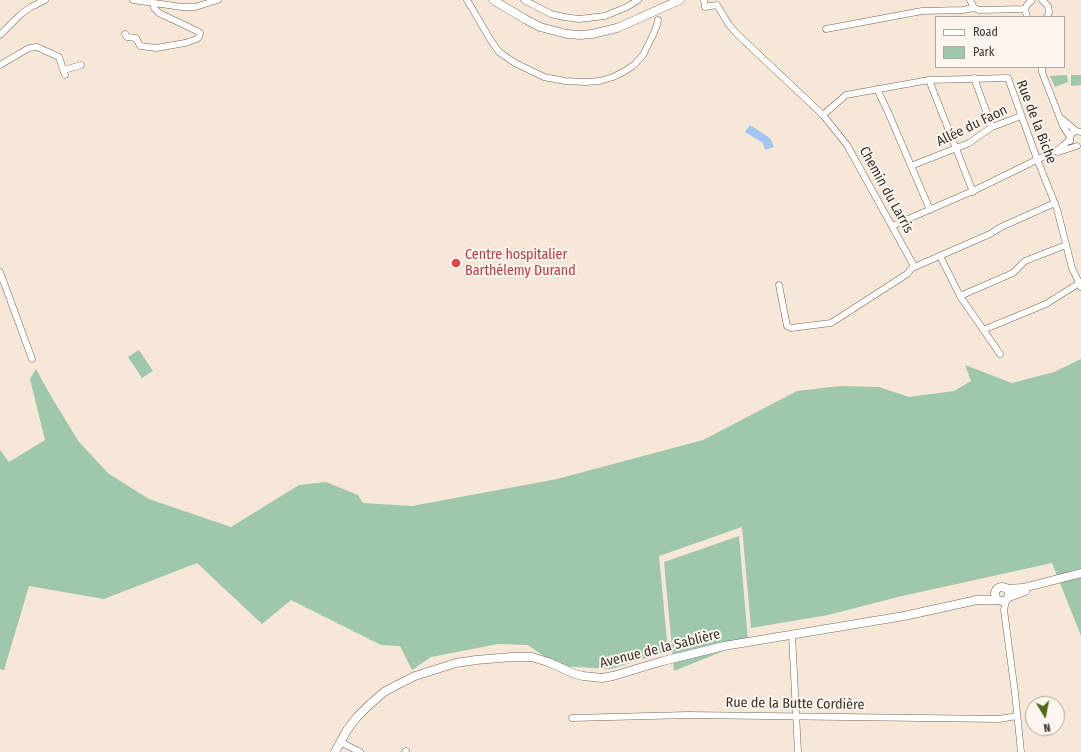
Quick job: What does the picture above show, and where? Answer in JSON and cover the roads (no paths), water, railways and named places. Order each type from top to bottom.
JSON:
[{"type":"main road","points":[[493,0],[540,26],[567,34],[580,35],[592,34],[617,28],[680,0]]},
{"type":"main road","points":[[1002,597],[1023,588],[1081,573]]},
{"type":"main road","name":"Avenue de la Sablière","points":[[336,752],[347,730],[357,717],[384,692],[415,676],[456,664],[476,660],[512,657],[532,658],[548,662],[575,674],[602,678],[724,646],[904,616],[978,600],[1002,597],[1081,577]]},
{"type":"street","points":[[0,35],[21,14],[45,0]]},
{"type":"street","points":[[133,0],[182,7],[195,7],[218,0]]},
{"type":"street","points":[[467,0],[490,40],[499,52],[515,63],[544,77],[565,81],[600,81],[625,71],[634,65],[643,55],[657,26],[658,20]]},
{"type":"street","points":[[524,0],[551,14],[579,19],[604,16],[627,7],[638,0]]},
{"type":"street","name":"Chemin du Larris","points":[[704,0],[705,6],[717,5],[738,35],[823,114],[847,145],[914,266]]},
{"type":"street","points":[[970,0],[974,8]]},
{"type":"street","points":[[1027,16],[1025,9],[1026,5],[1032,0]]},
{"type":"street","points":[[1042,0],[1046,3],[1049,9],[1047,16]]},
{"type":"street","points":[[125,34],[127,37],[136,38],[140,46],[156,48],[197,40],[200,33],[159,13],[154,8],[155,4]]},
{"type":"street","points":[[826,29],[922,11],[963,10],[974,8],[979,10],[1025,9]]},
{"type":"street","points":[[0,65],[29,48],[37,47],[59,57],[65,72],[81,64]]},
{"type":"street","points":[[1042,68],[1042,72],[1065,131],[1073,145],[1079,146]]},
{"type":"street","points":[[974,78],[992,128]]},
{"type":"street","name":"Rue de la Biche","points":[[823,114],[846,95],[929,80],[1008,78],[1037,159],[1055,203],[1072,268],[1080,284]]},
{"type":"street","points":[[929,80],[973,192]]},
{"type":"street","points":[[877,89],[930,210]]},
{"type":"street","name":"Allée du Faon","points":[[911,166],[956,149],[969,143],[992,128],[1021,116]]},
{"type":"street","points":[[1061,118],[1078,132]]},
{"type":"street","points":[[1045,156],[1063,146],[1070,138],[1072,133],[1078,132]]},
{"type":"street","points":[[892,226],[973,192],[1037,159],[1079,146]]},
{"type":"street","points":[[780,285],[787,326],[791,328],[831,323],[907,274],[914,266],[990,234],[1001,227],[1055,203]]},
{"type":"street","points":[[960,296],[1013,273],[1025,261],[1066,245]]},
{"type":"street","points":[[940,256],[960,296],[1000,354]]},
{"type":"street","points":[[0,272],[32,360]]},
{"type":"street","points":[[983,330],[1046,304],[1080,284]]},
{"type":"street","points":[[1002,597],[1021,752]]},
{"type":"street","points":[[792,635],[798,752]]},
{"type":"street","name":"Rue de la Butte Cordière","points":[[572,718],[688,715],[998,719],[1017,716]]},
{"type":"street","points":[[340,742],[360,752]]},
{"type":"water","points":[[750,125],[770,138],[774,147],[765,150],[763,143],[745,132]]},
{"type":"place","name":"Centre hospitalier Barthélemy Durand","points":[[456,263]]}]
